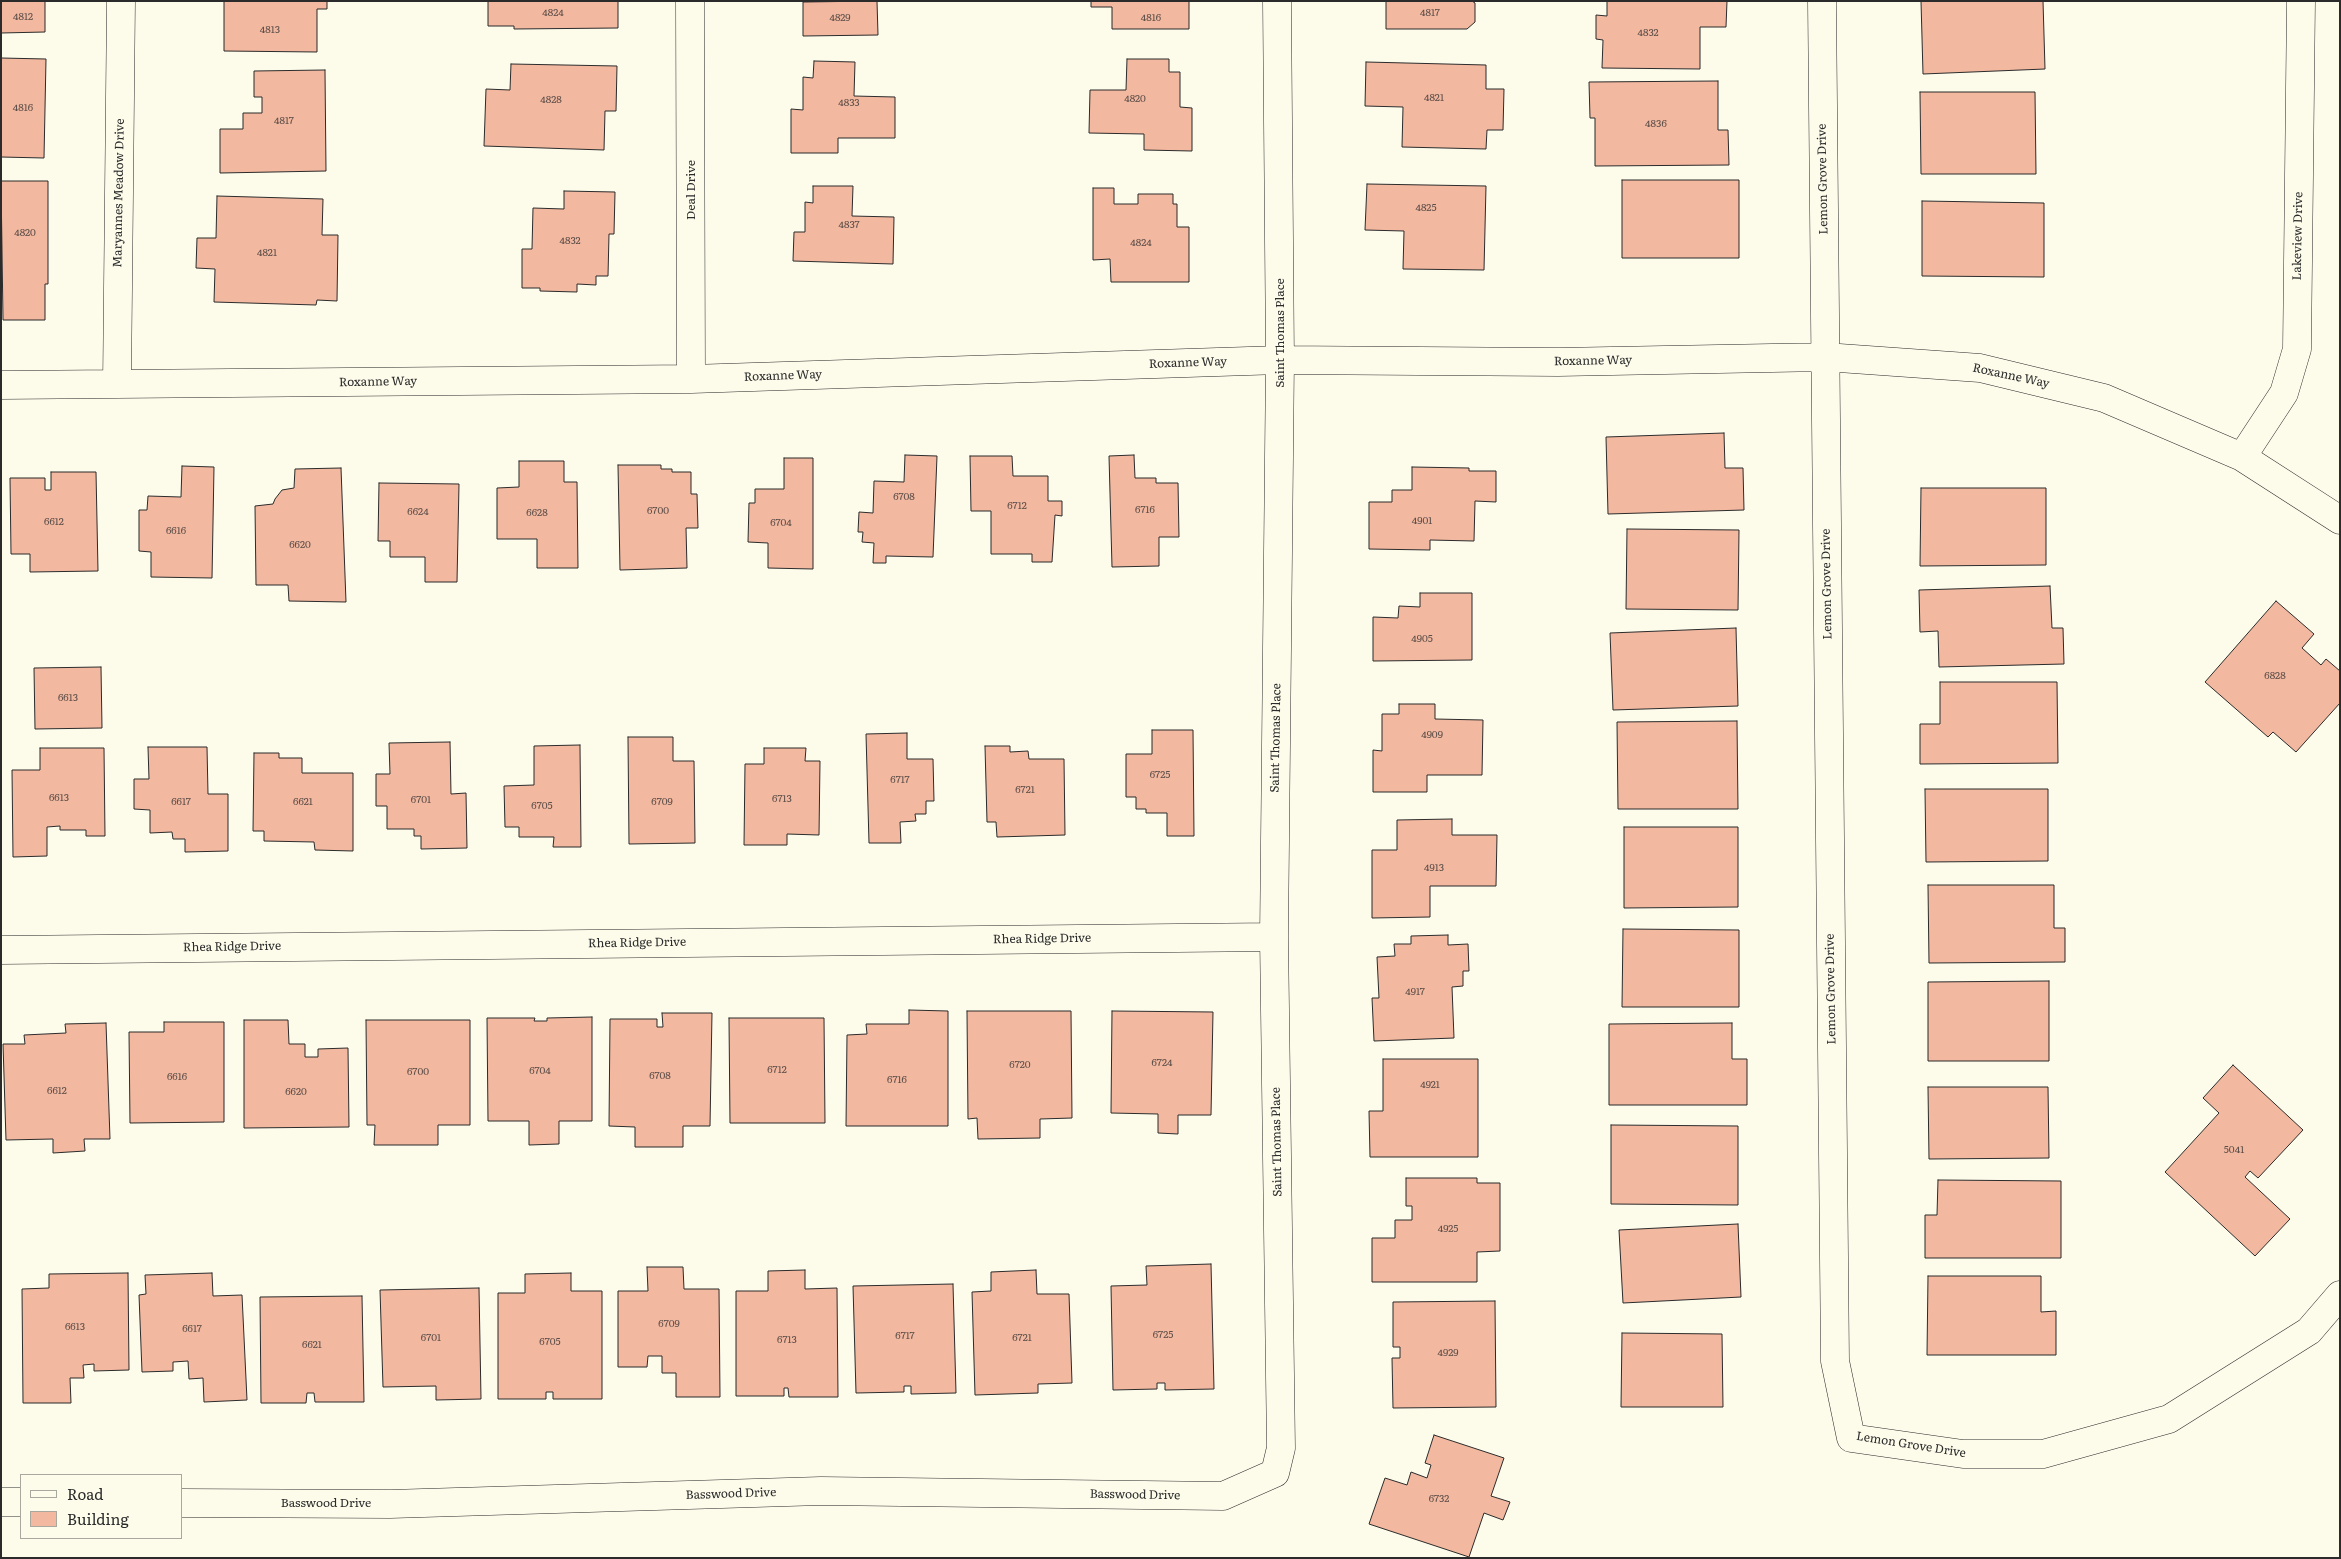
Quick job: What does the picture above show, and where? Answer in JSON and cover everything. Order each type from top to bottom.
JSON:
[{"type":"street","name":"Maryannes Meadow Drive","points":[[117,384],[121,1]]},
{"type":"street","name":"Deal Drive","points":[[690,1],[691,379]]},
{"type":"street","name":"Saint Thomas Place","points":[[1275,1473],[1281,1448],[1274,937],[1280,360],[1276,1]]},
{"type":"street","name":"Lemon Grove Drive","points":[[1822,1],[1835,1360],[1851,1438],[1963,1454],[2043,1454],[2169,1419],[2309,1332],[2340,1295]]},
{"type":"street","name":"Lakeview Drive","points":[[2242,457],[2284,393],[2297,349],[2301,1]]},
{"type":"street","name":"Roxanne Way","points":[[1,385],[691,379],[1280,360],[1558,362],[1825,358],[1990,370],[2104,398],[2242,457],[2340,520]]},
{"type":"street","name":"Rhea Ridge Drive","points":[[1,950],[1274,937]]},
{"type":"street","name":"Basswood Drive","points":[[182,1503],[390,1504],[821,1491],[1223,1496],[1275,1473]]},
{"type":"street","points":[[1,1502],[20,1502]]},
{"type":"building","points":[[1,1],[45,1],[45,32],[1,33]]},
{"type":"building","points":[[224,1],[327,1],[327,9],[317,9],[317,52],[224,51]]},
{"type":"building","points":[[488,1],[618,1],[618,28],[514,29],[514,26],[488,26]]},
{"type":"building","points":[[877,1],[878,35],[803,36],[803,2]]},
{"type":"building","points":[[1091,1],[1189,1],[1189,29],[1112,29],[1112,7],[1091,7]]},
{"type":"building","points":[[1386,1],[1472,1],[1475,3],[1475,22],[1467,29],[1386,29]]},
{"type":"building","points":[[1607,1],[1727,1],[1726,27],[1700,27],[1700,69],[1602,68],[1603,40],[1596,39],[1596,15],[1607,16]]},
{"type":"building","points":[[1921,1],[2043,1],[2045,69],[1923,74]]},
{"type":"building","points":[[1,58],[46,59],[44,158],[1,157]]},
{"type":"building","points":[[1127,59],[1169,59],[1169,72],[1180,72],[1180,107],[1192,108],[1192,151],[1144,150],[1144,134],[1089,133],[1090,90],[1126,90]]},
{"type":"building","points":[[814,61],[855,62],[854,96],[895,97],[895,138],[838,138],[838,153],[791,153],[791,109],[803,110],[803,77],[813,78]]},
{"type":"building","points":[[1366,62],[1486,65],[1486,89],[1504,89],[1503,130],[1487,130],[1486,149],[1402,147],[1403,107],[1365,106]]},
{"type":"building","points":[[511,64],[617,66],[616,111],[605,111],[604,150],[484,146],[486,89],[510,90]]},
{"type":"building","points":[[325,70],[326,171],[220,173],[220,129],[243,129],[243,113],[262,113],[262,97],[254,97],[254,71]]},
{"type":"building","points":[[1718,81],[1718,130],[1728,130],[1729,165],[1595,166],[1595,118],[1590,118],[1589,82]]},
{"type":"building","points":[[1920,92],[2035,92],[2036,174],[1921,174]]},
{"type":"building","points":[[1622,180],[1739,180],[1739,258],[1622,258]]},
{"type":"building","points":[[1,181],[48,181],[48,284],[45,284],[45,320],[3,320]]},
{"type":"building","points":[[1367,184],[1486,186],[1484,270],[1403,269],[1404,231],[1365,230]]},
{"type":"building","points":[[813,186],[853,186],[852,216],[894,217],[893,264],[793,261],[794,232],[805,232],[805,202],[813,203]]},
{"type":"building","points":[[1093,188],[1114,188],[1114,204],[1138,204],[1138,194],[1173,194],[1173,204],[1177,204],[1177,227],[1189,227],[1189,282],[1111,282],[1110,259],[1093,260]]},
{"type":"building","points":[[564,191],[615,192],[614,234],[609,234],[608,276],[596,276],[596,285],[577,284],[577,292],[540,291],[540,288],[522,288],[522,249],[532,249],[533,208],[564,209]]},
{"type":"building","points":[[217,196],[323,199],[322,235],[338,235],[337,301],[317,300],[316,305],[214,302],[215,269],[196,268],[197,238],[216,238]]},
{"type":"building","points":[[1922,201],[2044,203],[2044,277],[1922,276]]},
{"type":"building","points":[[1724,433],[1725,468],[1743,468],[1744,510],[1608,514],[1606,437]]},
{"type":"building","points":[[905,455],[937,456],[933,557],[886,556],[886,563],[873,563],[874,543],[862,542],[863,532],[858,532],[859,512],[873,513],[874,481],[904,482]]},
{"type":"building","points":[[1134,455],[1135,478],[1156,478],[1156,483],[1178,483],[1179,537],[1159,537],[1159,566],[1112,567],[1109,456]]},
{"type":"building","points":[[970,456],[1012,456],[1013,476],[1048,476],[1048,501],[1062,501],[1062,516],[1055,515],[1052,562],[1032,562],[1032,554],[991,554],[991,511],[971,511]]},
{"type":"building","points":[[784,458],[813,458],[813,569],[768,568],[768,543],[748,542],[749,503],[755,503],[755,489],[784,489]]},
{"type":"building","points":[[519,461],[564,461],[564,482],[577,482],[578,568],[537,568],[537,539],[497,539],[497,488],[519,487]]},
{"type":"building","points":[[618,465],[661,465],[661,469],[672,469],[672,472],[691,472],[691,494],[697,494],[698,528],[686,528],[687,568],[620,570]]},
{"type":"building","points":[[182,466],[214,467],[212,578],[151,577],[151,552],[139,551],[139,510],[147,510],[148,496],[181,497]]},
{"type":"building","points":[[1412,467],[1469,468],[1469,471],[1496,471],[1496,502],[1475,501],[1474,541],[1430,540],[1430,550],[1369,549],[1369,502],[1392,502],[1392,490],[1412,490]]},
{"type":"building","points":[[341,468],[346,602],[289,601],[288,585],[256,585],[255,506],[273,504],[282,490],[294,488],[295,469]]},
{"type":"building","points":[[51,472],[96,472],[98,571],[30,572],[30,554],[11,554],[10,478],[45,478],[45,490],[51,490]]},
{"type":"building","points":[[379,483],[459,484],[457,582],[425,582],[425,557],[390,557],[390,541],[378,541]]},
{"type":"building","points":[[1921,488],[2046,488],[2046,565],[1920,566]]},
{"type":"building","points":[[1627,529],[1739,530],[1738,610],[1626,609]]},
{"type":"building","points":[[2050,586],[2052,628],[2063,628],[2064,664],[1939,667],[1938,631],[1920,632],[1919,590]]},
{"type":"building","points":[[1420,593],[1472,593],[1472,660],[1373,661],[1373,617],[1398,618],[1399,606],[1420,607]]},
{"type":"building","points":[[2276,601],[2314,634],[2302,648],[2321,665],[2326,659],[2340,671],[2340,703],[2296,752],[2273,732],[2268,737],[2205,682]]},
{"type":"building","points":[[1736,628],[1738,706],[1613,710],[1610,633]]},
{"type":"building","points":[[101,667],[102,728],[35,729],[34,668]]},
{"type":"building","points":[[1940,682],[2057,682],[2058,763],[1920,764],[1920,724],[1940,724]]},
{"type":"building","points":[[1399,704],[1435,704],[1435,719],[1483,720],[1482,775],[1427,775],[1427,792],[1373,792],[1373,750],[1382,751],[1382,714],[1399,714]]},
{"type":"building","points":[[1737,721],[1738,809],[1618,809],[1617,722]]},
{"type":"building","points":[[1152,730],[1193,730],[1194,836],[1167,836],[1167,813],[1146,813],[1146,809],[1136,809],[1136,797],[1126,797],[1126,754],[1152,754]]},
{"type":"building","points":[[907,733],[907,759],[933,759],[934,801],[926,801],[926,814],[915,814],[916,821],[900,822],[901,843],[869,843],[866,734]]},
{"type":"building","points":[[628,737],[673,737],[673,761],[694,761],[695,843],[629,844]]},
{"type":"building","points":[[450,742],[451,794],[466,793],[467,848],[421,849],[421,836],[414,836],[414,829],[387,829],[387,806],[376,806],[376,774],[390,774],[389,743]]},
{"type":"building","points":[[580,745],[581,847],[553,847],[554,837],[519,837],[519,827],[505,827],[504,786],[534,785],[534,746]]},
{"type":"building","points":[[985,746],[1010,746],[1010,752],[1028,751],[1029,759],[1064,759],[1065,835],[997,837],[996,822],[987,822]]},
{"type":"building","points":[[148,747],[207,747],[208,794],[228,794],[228,851],[185,852],[185,839],[173,839],[172,832],[150,833],[150,810],[134,809],[134,779],[149,779]]},
{"type":"building","points":[[40,748],[104,748],[105,836],[86,836],[86,830],[60,830],[60,826],[47,827],[47,856],[13,857],[12,770],[40,770]]},
{"type":"building","points":[[764,748],[806,748],[805,761],[820,761],[819,835],[787,834],[787,845],[744,845],[745,764],[764,764]]},
{"type":"building","points":[[254,753],[279,753],[279,758],[302,758],[302,773],[353,773],[353,851],[315,850],[314,842],[264,841],[264,831],[253,831]]},
{"type":"building","points":[[1925,789],[2048,789],[2048,861],[1926,862]]},
{"type":"building","points":[[1452,819],[1452,835],[1497,835],[1496,886],[1430,886],[1430,917],[1372,918],[1372,850],[1397,850],[1397,820]]},
{"type":"building","points":[[1624,827],[1738,827],[1738,907],[1624,908]]},
{"type":"building","points":[[1928,885],[2054,885],[2054,928],[2065,928],[2065,962],[1929,963]]},
{"type":"building","points":[[1623,929],[1739,930],[1739,1007],[1622,1007]]},
{"type":"building","points":[[1448,935],[1448,945],[1468,944],[1469,971],[1463,971],[1463,986],[1452,987],[1454,1038],[1374,1041],[1372,998],[1379,998],[1377,957],[1395,956],[1394,944],[1411,944],[1411,936]]},
{"type":"building","points":[[2049,981],[2049,1061],[1928,1061],[1928,982]]},
{"type":"building","points":[[909,1010],[948,1011],[948,1126],[846,1126],[847,1035],[867,1034],[866,1024],[909,1024]]},
{"type":"building","points":[[967,1011],[1071,1011],[1072,1118],[1040,1119],[1040,1138],[978,1139],[977,1118],[968,1119]]},
{"type":"building","points":[[1112,1011],[1213,1012],[1211,1115],[1178,1115],[1178,1134],[1158,1133],[1158,1114],[1111,1113]]},
{"type":"building","points":[[662,1013],[712,1013],[710,1126],[683,1126],[683,1147],[635,1147],[635,1127],[609,1126],[610,1019],[657,1019],[657,1027],[663,1027]]},
{"type":"building","points":[[592,1017],[592,1121],[559,1121],[559,1144],[529,1145],[529,1121],[488,1121],[487,1018],[535,1018],[534,1021],[547,1021],[547,1018]]},
{"type":"building","points":[[729,1018],[824,1018],[825,1123],[730,1123]]},
{"type":"building","points":[[244,1020],[288,1020],[289,1044],[305,1044],[305,1057],[318,1057],[318,1049],[348,1048],[349,1127],[244,1128]]},
{"type":"building","points":[[366,1020],[470,1020],[470,1125],[438,1125],[438,1145],[374,1145],[375,1125],[367,1125]]},
{"type":"building","points":[[164,1022],[224,1022],[224,1122],[130,1123],[129,1032],[164,1032]]},
{"type":"building","points":[[106,1023],[110,1139],[84,1139],[85,1151],[53,1153],[53,1139],[6,1140],[3,1044],[25,1044],[24,1035],[66,1033],[65,1024]]},
{"type":"building","points":[[1732,1023],[1732,1059],[1747,1059],[1747,1105],[1609,1105],[1609,1024]]},
{"type":"building","points":[[1383,1059],[1478,1059],[1478,1157],[1370,1157],[1369,1111],[1383,1111]]},
{"type":"building","points":[[2233,1065],[2303,1130],[2258,1178],[2250,1171],[2245,1177],[2290,1219],[2255,1256],[2165,1172],[2219,1113],[2203,1098]]},
{"type":"building","points":[[1928,1087],[2048,1087],[2049,1158],[1929,1159]]},
{"type":"building","points":[[1611,1125],[1738,1126],[1738,1205],[1611,1204]]},
{"type":"building","points":[[1406,1178],[1477,1178],[1477,1183],[1500,1183],[1500,1251],[1477,1252],[1477,1282],[1372,1282],[1372,1238],[1395,1238],[1395,1220],[1412,1220],[1412,1206],[1406,1206]]},
{"type":"building","points":[[1938,1180],[2061,1181],[2061,1258],[1925,1258],[1925,1215],[1937,1215]]},
{"type":"building","points":[[1738,1224],[1741,1297],[1623,1303],[1619,1230]]},
{"type":"building","points":[[1211,1264],[1214,1389],[1165,1390],[1165,1383],[1157,1383],[1157,1389],[1113,1390],[1111,1286],[1147,1285],[1146,1266]]},
{"type":"building","points":[[647,1267],[683,1267],[684,1289],[719,1289],[720,1397],[676,1397],[676,1373],[662,1373],[662,1356],[648,1356],[647,1367],[618,1367],[618,1291],[648,1291]]},
{"type":"building","points":[[805,1270],[805,1289],[837,1288],[838,1397],[789,1397],[788,1388],[784,1388],[784,1396],[736,1396],[736,1291],[768,1291],[768,1271]]},
{"type":"building","points":[[1036,1270],[1037,1294],[1069,1294],[1072,1383],[1038,1384],[1038,1393],[975,1395],[972,1292],[991,1291],[991,1272]]},
{"type":"building","points":[[128,1273],[129,1370],[94,1371],[94,1364],[83,1365],[84,1378],[70,1378],[71,1403],[23,1403],[22,1289],[49,1288],[49,1274]]},
{"type":"building","points":[[212,1273],[213,1296],[242,1295],[247,1400],[204,1402],[203,1378],[189,1379],[188,1361],[173,1362],[173,1371],[142,1372],[139,1295],[146,1294],[145,1275]]},
{"type":"building","points":[[571,1273],[571,1291],[602,1291],[602,1399],[553,1399],[553,1392],[546,1392],[546,1399],[498,1399],[498,1293],[525,1293],[525,1274]]},
{"type":"building","points":[[1928,1276],[2041,1276],[2041,1312],[2056,1311],[2056,1355],[1927,1355]]},
{"type":"building","points":[[953,1284],[956,1393],[911,1394],[911,1386],[904,1386],[904,1392],[856,1393],[853,1286]]},
{"type":"building","points":[[479,1288],[481,1399],[436,1400],[436,1386],[383,1387],[380,1290]]},
{"type":"building","points":[[362,1296],[364,1402],[315,1402],[314,1393],[307,1393],[306,1403],[261,1403],[260,1297]]},
{"type":"building","points":[[1495,1301],[1496,1407],[1393,1408],[1392,1358],[1400,1358],[1400,1347],[1393,1347],[1393,1302]]},
{"type":"building","points":[[1622,1333],[1722,1334],[1723,1407],[1621,1407]]},
{"type":"building","points":[[1434,1435],[1504,1458],[1491,1496],[1510,1502],[1503,1520],[1484,1513],[1469,1557],[1369,1524],[1385,1478],[1407,1485],[1411,1472],[1427,1478],[1431,1465],[1425,1463]]}]
